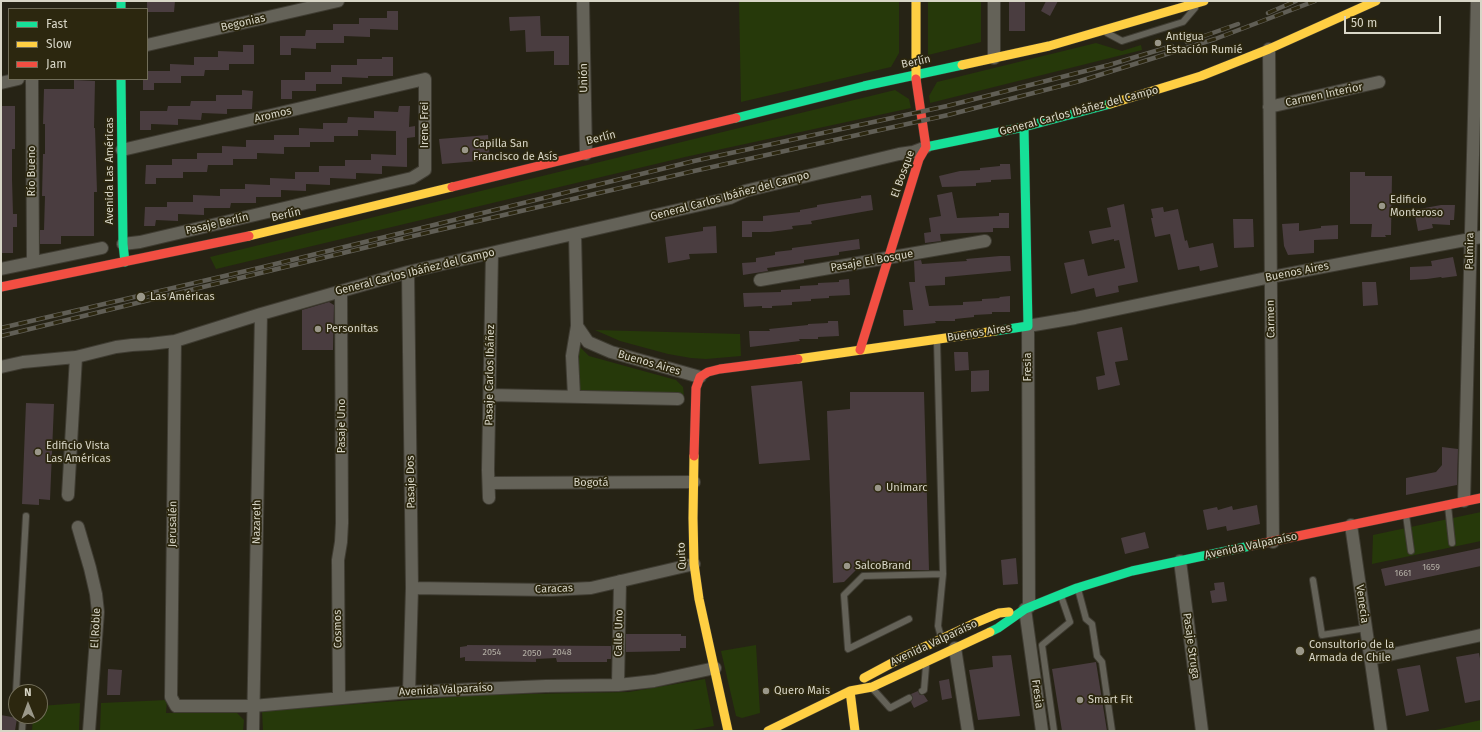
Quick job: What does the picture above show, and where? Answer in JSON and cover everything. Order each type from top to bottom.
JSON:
[{"type":"main road","name":"El Bosque","points":[[860,350],[918,159],[926,147],[915,75],[916,1]]},
{"type":"main road","name":"General Carlos Ibáñez del Campo","points":[[926,147],[1024,128],[1126,100],[1201,76],[1269,49],[1376,1]]},
{"type":"main road","name":"Berlín","points":[[1,287],[221,243],[864,86],[1049,46],[1201,2]]},
{"type":"main road","name":"Avenida Las Américas","points":[[121,80],[123,244],[125,262]]},
{"type":"main road","name":"Fresia","points":[[1024,128],[1028,326]]},
{"type":"main road","name":"Buenos Aires","points":[[700,377],[708,372],[720,369],[937,340],[1028,326]]},
{"type":"main road","name":"Quito","points":[[700,377],[696,388],[694,564],[699,599],[728,731]]},
{"type":"main road","name":"Avenida Valparaíso","points":[[768,731],[850,691],[872,687],[998,628],[1027,608],[1077,588],[1132,571],[1481,498]]},
{"type":"main road","name":"Avenida Valparaíso","points":[[850,691],[863,678],[905,656],[999,613],[1027,608]]},
{"type":"main road","points":[[850,691],[855,731]]},
{"type":"street","name":"Begonias","points":[[148,44],[338,1]]},
{"type":"street","name":"Unión","points":[[583,1],[586,154]]},
{"type":"street","points":[[994,1],[994,58]]},
{"type":"street","name":"Palmira","points":[[1464,501],[1476,238],[1477,1]]},
{"type":"street","name":"Carmen","points":[[1269,49],[1273,542]]},
{"type":"street","points":[[1,83],[14,80]]},
{"type":"street","name":"Río Bueno","points":[[32,80],[33,262]]},
{"type":"street","name":"Aromos","points":[[122,150],[425,80]]},
{"type":"street","name":"Irene Frei","points":[[425,80],[425,170]]},
{"type":"street","name":"Carmen Interior","points":[[1269,107],[1379,82]]},
{"type":"street","name":"General Carlos Ibáñez del Campo","points":[[1,367],[23,362],[76,357],[116,347],[175,341],[261,314],[408,272],[730,198],[745,191],[899,154],[913,152],[926,147]]},
{"type":"street","name":"Pasaje Berlín","points":[[123,244],[140,242],[412,178],[425,170]]},
{"type":"street","points":[[574,396],[572,356],[577,326],[576,234]]},
{"type":"street","name":"Buenos Aires","points":[[1028,326],[1075,318],[1271,277],[1476,238]]},
{"type":"street","name":"Pasaje El Bosque","points":[[760,280],[985,241]]},
{"type":"street","points":[[1,268],[102,248]]},
{"type":"street","name":"Pasaje Carlos Ibáñez","points":[[489,498],[488,470],[492,253]]},
{"type":"street","name":"Pasaje Dos","points":[[408,272],[412,588],[409,692]]},
{"type":"street","name":"Pasaje Uno","points":[[338,560],[342,523],[341,291]]},
{"type":"street","name":"Nazareth","points":[[253,731],[261,314]]},
{"type":"street","name":"Buenos Aires","points":[[577,326],[588,342],[594,345],[611,352],[700,377]]},
{"type":"street","name":"Fresia","points":[[1028,326],[1027,608],[1042,731]]},
{"type":"street","name":"Jerusalén","points":[[175,341],[171,697],[176,706]]},
{"type":"street","points":[[68,496],[76,357]]},
{"type":"street","points":[[490,395],[678,399]]},
{"type":"street","name":"Bogotá","points":[[489,483],[694,482]]},
{"type":"street","name":"Venecia","points":[[1351,525],[1381,731]]},
{"type":"street","name":"El Roble","points":[[78,527],[90,568],[96,594],[98,612],[89,731]]},
{"type":"street","name":"Cosmos","points":[[338,560],[339,698]]},
{"type":"street","name":"Pasaje Struga","points":[[1180,561],[1202,731]]},
{"type":"street","name":"Caracas","points":[[412,588],[551,590],[591,588],[694,564]]},
{"type":"street","name":"Calle Uno","points":[[618,686],[620,581]]},
{"type":"street","points":[[1370,659],[1481,636]]},
{"type":"street","points":[[955,648],[968,731]]},
{"type":"street","name":"Avenida Valparaíso","points":[[176,706],[253,706],[409,692],[546,686],[618,686],[654,681],[715,668]]},
{"type":"lane","points":[[1102,31],[1122,41],[1184,22],[1201,2]]},
{"type":"lane","points":[[937,340],[943,574],[938,626],[941,640]]},
{"type":"lane","points":[[1447,505],[1452,543]]},
{"type":"lane","points":[[1406,514],[1411,551]]},
{"type":"lane","points":[[16,684],[26,516]]},
{"type":"lane","points":[[909,619],[848,649],[844,595],[863,576],[943,574]]},
{"type":"lane","points":[[1313,580],[1322,635],[1366,628]]},
{"type":"lane","points":[[1077,588],[1086,619],[1092,624],[1097,656],[1102,662],[1112,731]]},
{"type":"lane","points":[[1054,731],[1042,645],[1070,622],[1061,594]]},
{"type":"lane","points":[[922,691],[924,690],[926,662]]},
{"type":"lane","points":[[872,687],[890,708],[909,698]]},
{"type":"green space","points":[[739,1],[899,1],[899,53],[891,67],[741,102]]},
{"type":"green space","points":[[928,1],[981,1],[981,42],[928,55]]},
{"type":"green space","points":[[1096,43],[1122,51],[1141,45],[1142,50],[930,103],[929,96],[937,82]]},
{"type":"green space","points":[[895,90],[909,99],[911,108],[685,157],[216,269],[210,257]]},
{"type":"green space","points":[[595,330],[740,334],[741,356],[706,359],[668,354],[620,341]]},
{"type":"green space","points":[[579,346],[589,356],[676,380],[683,387],[684,396],[580,394],[576,353]]},
{"type":"green space","points":[[1481,512],[1481,541],[1372,564],[1373,535]]},
{"type":"green space","points":[[756,645],[760,713],[742,718],[736,716],[721,651]]},
{"type":"green space","points":[[705,679],[714,726],[687,731],[263,731],[262,711],[481,695],[629,692]]},
{"type":"green space","points":[[167,700],[166,713],[236,712],[244,720],[243,731],[100,731],[101,703]]},
{"type":"green space","points":[[80,703],[79,731],[32,731],[32,724],[48,724],[48,705]]},
{"type":"green space","points":[[1481,720],[1481,731],[1431,731]]},
{"type":"building","points":[[147,1],[175,1],[174,12],[148,12]]},
{"type":"building","points":[[1009,1],[1025,1],[1025,31],[1009,31]]},
{"type":"building","points":[[1046,1],[1058,1],[1050,16],[1041,11]]},
{"type":"building","points":[[387,11],[398,11],[398,30],[370,29],[370,37],[344,36],[344,43],[316,43],[316,49],[291,48],[291,55],[280,55],[280,36],[305,36],[306,30],[333,30],[333,24],[359,24],[359,18],[387,18]]},
{"type":"building","points":[[540,16],[541,36],[569,36],[569,65],[554,65],[554,51],[526,52],[525,30],[510,31],[509,17]]},
{"type":"building","points":[[243,45],[254,45],[254,64],[229,64],[229,70],[205,70],[204,76],[181,76],[181,83],[154,83],[154,90],[143,90],[143,80],[148,80],[148,71],[170,71],[170,64],[194,65],[194,57],[218,57],[218,51],[243,52]]},
{"type":"building","points":[[382,57],[393,57],[393,76],[368,76],[368,78],[342,77],[342,84],[316,84],[316,91],[292,91],[292,99],[281,99],[281,80],[305,80],[305,72],[331,72],[331,65],[357,65],[357,59],[382,59]]},
{"type":"building","points":[[74,80],[95,81],[94,128],[97,192],[94,192],[94,236],[61,236],[61,244],[40,244],[40,230],[44,230],[45,196],[42,196],[43,154],[45,154],[45,124],[43,124],[44,89],[74,89]]},
{"type":"building","points":[[242,90],[253,91],[252,109],[227,109],[227,114],[202,113],[201,120],[178,119],[178,125],[151,124],[151,130],[140,130],[140,111],[167,111],[168,106],[190,106],[191,101],[216,101],[216,95],[242,95]]},
{"type":"building","points":[[1,106],[15,106],[15,149],[12,149],[12,179],[13,214],[17,214],[17,227],[13,227],[13,253],[1,253]]},
{"type":"building","points":[[399,106],[410,106],[409,127],[415,126],[415,137],[407,138],[407,167],[382,166],[382,174],[356,173],[356,179],[330,178],[330,185],[306,184],[306,191],[281,190],[281,197],[256,197],[256,203],[231,203],[230,208],[204,208],[204,215],[178,214],[178,221],[156,220],[155,226],[144,226],[145,207],[167,207],[167,202],[193,202],[193,195],[220,196],[220,189],[245,189],[245,184],[270,185],[270,178],[295,179],[295,172],[319,172],[319,166],[345,166],[345,160],[371,160],[371,154],[396,155],[396,131],[358,130],[358,136],[334,136],[334,142],[310,142],[310,147],[284,147],[284,154],[257,153],[257,159],[233,159],[233,165],[208,165],[207,172],[183,172],[183,178],[156,178],[156,184],[145,184],[146,165],[172,165],[172,159],[197,159],[197,153],[222,153],[222,146],[246,147],[246,140],[274,140],[274,135],[299,135],[299,128],[323,129],[323,123],[347,123],[348,117],[374,118],[374,111],[398,112]]},
{"type":"building","name":"Capilla San Francisco de Asís","points":[[488,135],[490,160],[442,164],[439,139]]},
{"type":"building","points":[[1000,164],[1010,164],[1011,179],[991,180],[991,182],[976,183],[976,186],[942,187],[939,176],[960,171],[980,170],[980,168],[1000,166]]},
{"type":"building","points":[[1350,172],[1365,172],[1365,176],[1392,176],[1391,235],[1385,235],[1386,237],[1371,237],[1372,224],[1350,224]]},
{"type":"building","points":[[952,192],[957,218],[999,216],[999,213],[1009,213],[1009,228],[993,228],[993,232],[940,234],[941,241],[925,243],[924,233],[931,232],[929,218],[941,216],[937,195]]},
{"type":"building","points":[[871,195],[873,210],[811,221],[812,224],[792,226],[793,229],[770,232],[752,232],[752,237],[742,237],[742,221],[763,221],[763,216],[800,212],[800,210],[817,207],[817,205]]},
{"type":"building","points":[[1124,204],[1138,282],[1118,286],[1119,292],[1096,297],[1094,288],[1071,294],[1064,263],[1084,259],[1088,276],[1125,268],[1119,240],[1114,241],[1114,239],[1092,244],[1089,231],[1111,227],[1107,208]]},
{"type":"building","points":[[1441,205],[1455,205],[1454,220],[1450,220],[1450,225],[1432,224],[1433,228],[1418,231],[1414,210]]},
{"type":"building","points":[[1163,207],[1164,212],[1178,209],[1185,241],[1187,240],[1189,248],[1213,243],[1218,267],[1200,271],[1199,266],[1178,270],[1170,234],[1155,237],[1151,218],[1153,218],[1151,209]]},
{"type":"building","points":[[1233,219],[1253,219],[1254,247],[1234,248]]},
{"type":"building","points":[[1299,223],[1299,231],[1321,228],[1321,226],[1338,225],[1338,239],[1314,240],[1314,253],[1288,255],[1284,246],[1282,224]]},
{"type":"building","points":[[716,226],[717,253],[689,254],[690,259],[668,263],[665,237],[703,231],[703,227]]},
{"type":"building","points":[[859,239],[860,249],[839,252],[839,255],[804,260],[804,263],[767,268],[768,271],[743,275],[742,263],[756,262],[756,258],[775,255],[775,252],[792,250],[792,248]]},
{"type":"building","points":[[1010,256],[1011,271],[945,277],[945,285],[925,286],[929,306],[963,305],[963,302],[982,301],[982,299],[1010,296],[1010,312],[992,312],[992,314],[974,315],[974,317],[955,319],[955,321],[935,321],[936,323],[904,326],[903,310],[913,310],[909,282],[915,282],[914,261],[921,260],[922,264],[967,261],[966,259]]},
{"type":"building","points":[[1453,257],[1457,276],[1410,280],[1410,267],[1432,266],[1431,261]]},
{"type":"building","points":[[849,279],[850,295],[829,296],[829,298],[811,299],[811,301],[792,302],[792,305],[772,306],[772,308],[762,308],[762,306],[744,307],[743,293],[781,292],[781,290],[800,289],[800,286],[839,282],[839,280]]},
{"type":"building","points":[[1362,282],[1376,282],[1378,305],[1363,306]]},
{"type":"building","name":"Personitas","points":[[329,302],[334,305],[333,350],[302,350],[302,310]]},
{"type":"building","points":[[828,321],[838,321],[839,336],[818,337],[818,339],[799,339],[800,341],[750,347],[749,331],[770,331],[769,329],[828,323]]},
{"type":"building","points":[[1122,327],[1128,360],[1115,362],[1120,385],[1098,390],[1096,377],[1105,375],[1097,332]]},
{"type":"building","points":[[954,352],[968,352],[969,370],[955,371]]},
{"type":"building","points":[[989,370],[989,391],[971,392],[971,371]]},
{"type":"building","points":[[802,381],[810,460],[759,464],[751,386]]},
{"type":"building","name":"Unimarc","points":[[850,392],[924,392],[929,570],[907,570],[908,565],[861,565],[844,582],[833,583],[827,411],[850,409]]},
{"type":"building","name":"Edificio Vista Las Américas","points":[[26,403],[54,404],[50,500],[39,499],[39,505],[22,504]]},
{"type":"building","points":[[1442,447],[1458,449],[1457,485],[1406,495],[1406,478],[1436,472],[1442,465]]},
{"type":"building","points":[[1257,505],[1260,524],[1227,531],[1226,526],[1207,530],[1203,510],[1217,507],[1218,510],[1232,506],[1233,510]]},
{"type":"building","points":[[1145,532],[1149,548],[1125,554],[1121,538]]},
{"type":"building","points":[[1481,548],[1481,566],[1385,586],[1381,569]]},
{"type":"building","points":[[1016,558],[1018,584],[1003,585],[1001,560]]},
{"type":"building","points":[[1224,582],[1227,601],[1212,603],[1210,591],[1215,590],[1214,583]]},
{"type":"building","points":[[626,634],[681,634],[681,636],[686,636],[686,648],[680,648],[680,651],[626,652]]},
{"type":"building","points":[[467,645],[611,646],[611,659],[607,659],[607,662],[557,662],[556,658],[536,659],[536,662],[465,661],[465,657],[460,658],[460,647]]},
{"type":"building","points":[[1479,653],[1481,664],[1481,700],[1465,703],[1456,657]]},
{"type":"building","points":[[1011,655],[1020,716],[978,720],[969,670],[993,667],[992,656]]},
{"type":"building","name":"Smart Fit","points":[[1096,662],[1107,731],[1062,731],[1052,669]]},
{"type":"building","points":[[1420,665],[1429,711],[1406,716],[1397,669]]},
{"type":"building","points":[[108,669],[122,670],[120,695],[107,695]]},
{"type":"building","points":[[949,679],[952,698],[942,700],[939,681]]},
{"type":"building","points":[[918,691],[920,695],[924,695],[928,701],[914,708],[911,702],[913,698],[911,694]]},
{"type":"building","points":[[1,715],[8,716],[8,724],[16,724],[15,731],[1,731]]},
{"type":"railway","points":[[1268,13],[1296,1]]},
{"type":"railway","points":[[1,336],[413,236],[694,171],[948,115],[1080,81],[1215,39],[1315,1]]},
{"type":"railway","points":[[1187,42],[1238,24]]},
{"type":"railway","points":[[1,328],[263,267],[694,161],[947,106],[1109,65],[1172,46]]},
{"type":"traffic: fast","points":[[121,1],[121,8]]},
{"type":"traffic: fast","points":[[736,118],[864,86],[962,65]]},
{"type":"traffic: fast","points":[[121,80],[123,244],[125,262]]},
{"type":"traffic: fast","points":[[926,147],[1024,127],[1110,104]]},
{"type":"traffic: fast","points":[[995,331],[1028,326],[1024,127]]},
{"type":"traffic: fast","points":[[990,632],[1025,609],[1077,588],[1132,571],[1250,546]]},
{"type":"traffic: slow","points":[[916,1],[916,79]]},
{"type":"traffic: slow","points":[[962,65],[1049,46],[1204,1]]},
{"type":"traffic: slow","points":[[1110,104],[1201,76],[1269,49],[1376,1]]},
{"type":"traffic: slow","points":[[249,236],[452,187]]},
{"type":"traffic: slow","points":[[798,359],[995,331]]},
{"type":"traffic: slow","points":[[694,456],[694,564],[699,599],[728,731]]},
{"type":"traffic: slow","points":[[864,678],[905,656],[975,623],[999,613],[1009,612]]},
{"type":"traffic: slow","points":[[768,731],[850,691],[872,687],[990,632]]},
{"type":"traffic: slow","points":[[850,691],[855,731]]},
{"type":"traffic: jam","points":[[860,350],[919,159],[926,147],[916,79]]},
{"type":"traffic: jam","points":[[452,187],[736,118]]},
{"type":"traffic: jam","points":[[1,287],[249,236]]},
{"type":"traffic: jam","points":[[694,456],[696,388],[700,377],[708,372],[720,369],[798,359]]},
{"type":"traffic: jam","points":[[1250,546],[1481,498]]},
{"type":"place","name":"Antigua Estación Rumié","points":[[1158,43]]},
{"type":"place","name":"Capilla San Francisco de Asís","points":[[465,150]]},
{"type":"place","name":"Edificio Monteroso","points":[[1382,206]]},
{"type":"place","name":"Las Américas","points":[[141,297]]},
{"type":"place","name":"Personitas","points":[[318,329]]},
{"type":"place","name":"Edificio Vista Las Américas","points":[[38,452]]},
{"type":"place","name":"Unimarc","points":[[878,488]]},
{"type":"place","name":"SalcoBrand","points":[[847,566]]},
{"type":"place","name":"Consultorio de la Armada de Chile","points":[[1300,651]]},
{"type":"place","name":"Quero Mais","points":[[766,691]]},
{"type":"place","name":"Smart Fit","points":[[1080,700]]}]
